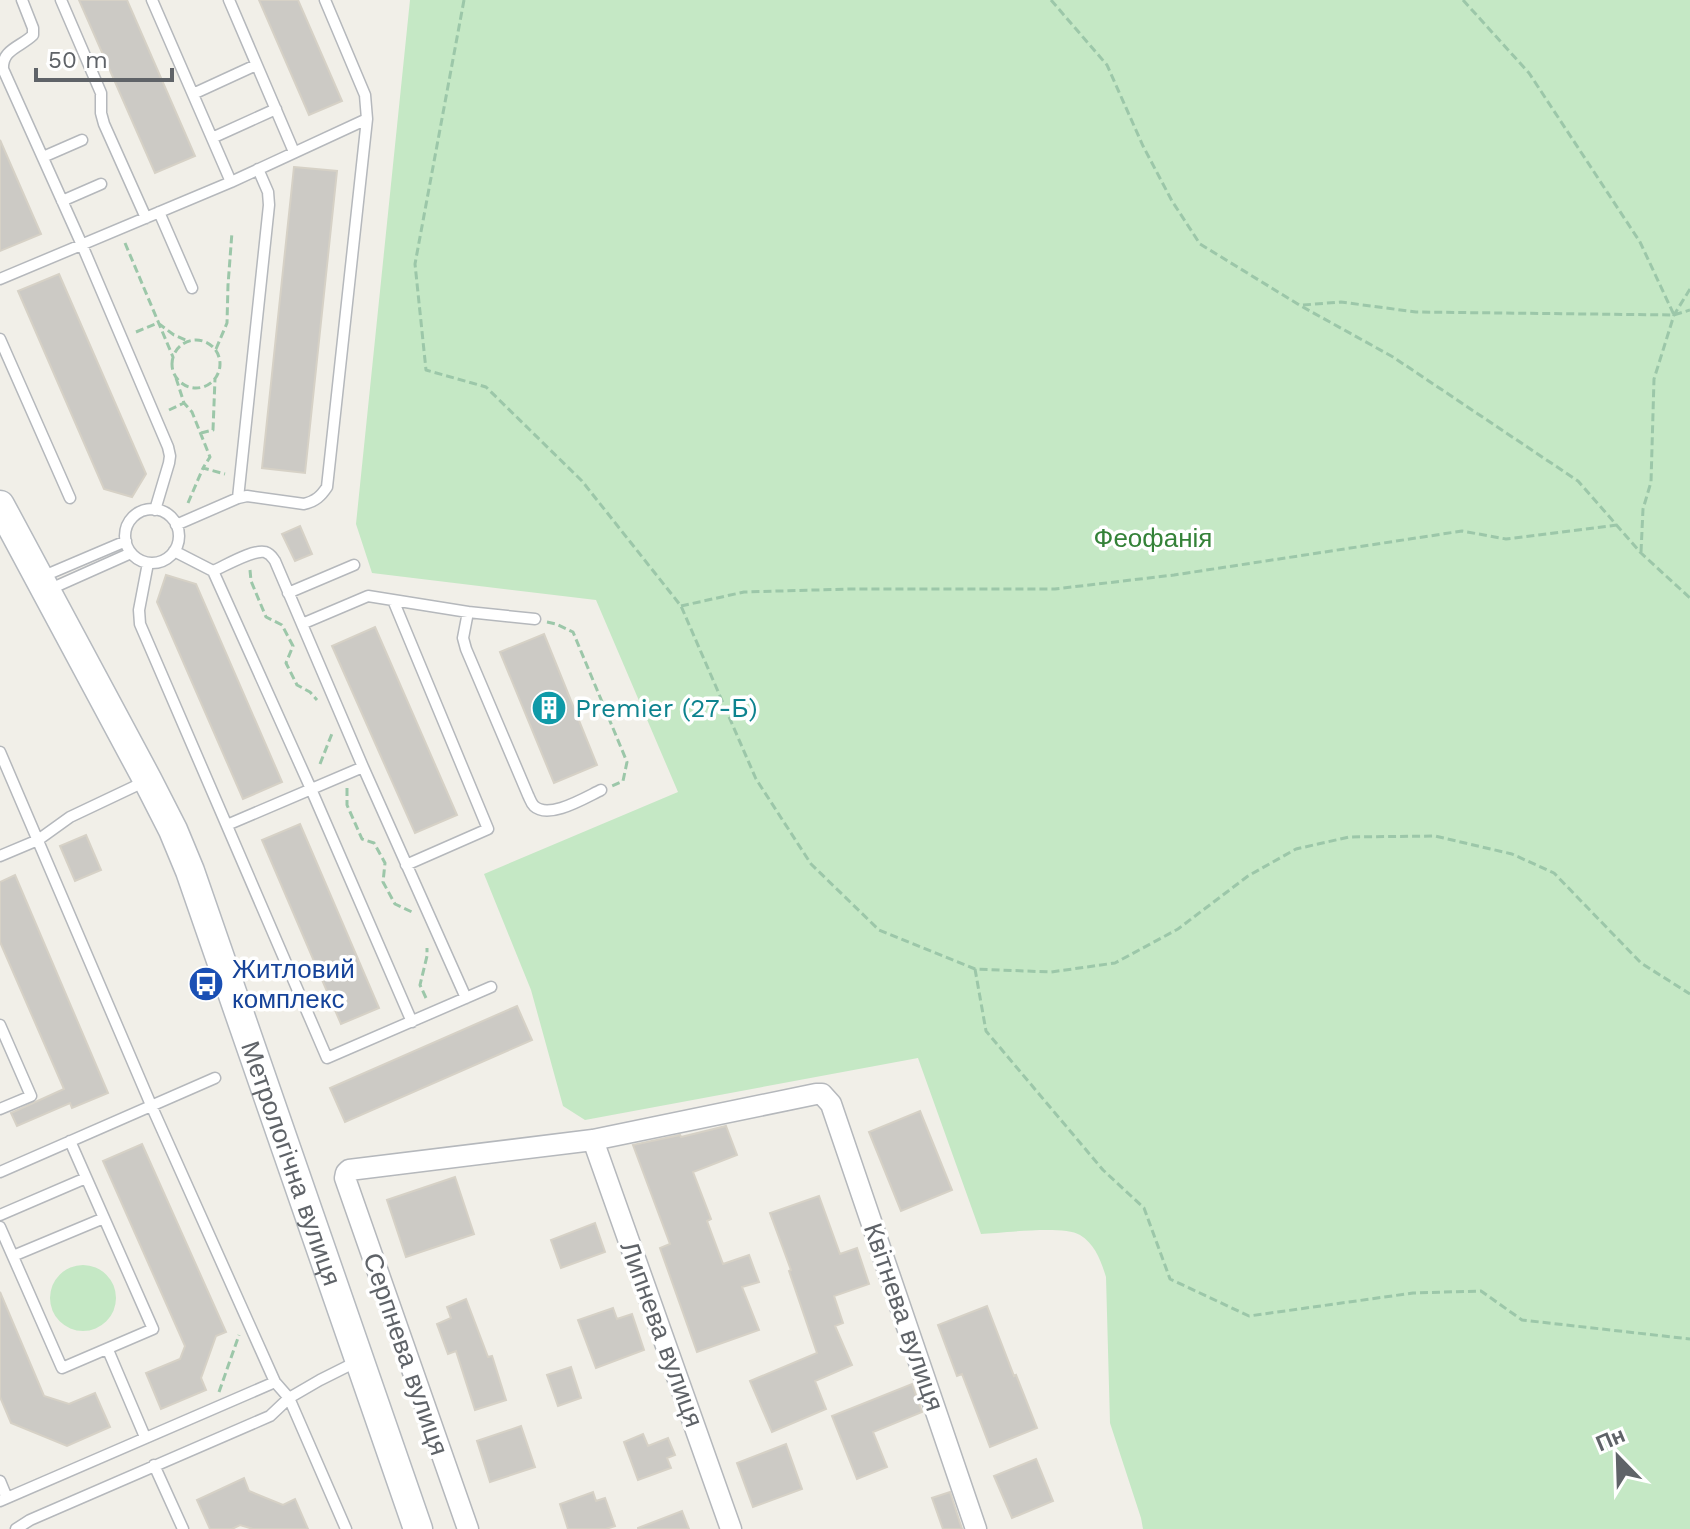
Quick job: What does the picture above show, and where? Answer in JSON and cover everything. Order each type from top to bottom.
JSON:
[{"type":"street","name":"Метрологічна вулиця","points":[[0,505],[148,781],[190,871],[418,1529]]},
{"type":"street","name":"Квітнева вулиця","points":[[593,1140],[822,1094],[831,1104],[976,1529]]},
{"type":"street","name":"Серпнева вулиця","points":[[468,1529],[345,1178],[349,1170],[593,1140]]},
{"type":"street","name":"Липнева вулиця","points":[[593,1140],[731,1529]]},
{"type":"lane","points":[[22,0],[33,35],[6,55],[3,69],[168,447],[170,456],[155,510]]},
{"type":"lane","points":[[61,0],[101,93],[104,124],[146,218]]},
{"type":"lane","points":[[152,0],[231,182]]},
{"type":"lane","points":[[229,0],[294,152]]},
{"type":"lane","points":[[176,525],[238,498],[247,496],[304,504],[321,496],[327,487],[367,119],[365,95],[325,0]]},
{"type":"lane","points":[[193,94],[256,65]]},
{"type":"lane","points":[[212,138],[276,109]]},
{"type":"lane","points":[[0,279],[231,182],[367,119]]},
{"type":"lane","points":[[43,157],[82,140]]},
{"type":"lane","points":[[238,498],[269,205],[268,192],[258,169]]},
{"type":"lane","points":[[62,201],[101,184]]},
{"type":"lane","points":[[159,212],[192,288]]},
{"type":"lane","points":[[0,339],[70,498]]},
{"type":"lane","points":[[155,510],[167,514],[176,525],[179,538],[174,551],[165,560],[148,563],[131,553],[126,541],[128,524],[140,512],[155,510]]},
{"type":"lane","points":[[43,584],[126,541]]},
{"type":"lane","points":[[174,551],[213,571],[412,1022]]},
{"type":"lane","points":[[213,571],[262,551],[275,561],[466,998]]},
{"type":"lane","points":[[43,584],[131,553]]},
{"type":"lane","points":[[148,563],[139,610],[140,624],[327,1058],[491,987]]},
{"type":"lane","points":[[288,593],[354,565]]},
{"type":"lane","points":[[302,624],[368,596],[535,619]]},
{"type":"lane","points":[[393,600],[488,829],[406,865]]},
{"type":"lane","points":[[468,612],[463,638],[466,649],[534,806],[545,812],[601,790]]},
{"type":"lane","points":[[0,752],[151,1105],[275,1382],[289,1398],[346,1529]]},
{"type":"lane","points":[[227,825],[363,767]]},
{"type":"lane","points":[[0,856],[38,840],[70,817],[148,781]]},
{"type":"lane","points":[[0,1025],[31,1096],[0,1109]]},
{"type":"lane","points":[[0,1172],[215,1078]]},
{"type":"lane","points":[[0,1227],[62,1368],[153,1329],[70,1141]]},
{"type":"lane","points":[[0,1215],[86,1178]]},
{"type":"lane","points":[[13,1256],[104,1218]]},
{"type":"lane","points":[[108,1350],[145,1437]]},
{"type":"lane","points":[[20,1528],[30,1520],[270,1416],[289,1398],[360,1360]]},
{"type":"lane","points":[[0,1481],[4,1499],[275,1382]]},
{"type":"lane","points":[[154,1465],[183,1529]]},
{"type":"path","points":[[464,0],[415,264],[426,370],[486,387],[582,481],[681,606],[756,779],[811,864],[879,930],[975,969],[1051,972],[1115,963],[1178,929],[1248,876],[1296,849],[1349,837],[1435,836],[1512,854],[1554,873],[1641,963],[1690,994]]},
{"type":"path","points":[[1051,0],[1107,65],[1143,146],[1172,201],[1200,244],[1301,306],[1393,357],[1578,481],[1641,553],[1690,598]]},
{"type":"path","points":[[1463,0],[1529,73],[1640,242],[1674,315]]},
{"type":"path","points":[[216,349],[227,323],[232,232]]},
{"type":"path","points":[[124,240],[173,357],[174,373],[184,403],[192,412],[210,457],[187,507]]},
{"type":"path","points":[[1641,553],[1643,509],[1651,482],[1654,379],[1674,315],[1690,289]]},
{"type":"path","points":[[1301,306],[1341,302],[1416,312],[1674,315],[1690,310]]},
{"type":"path","points":[[158,323],[188,341]]},
{"type":"path","points":[[121,338],[158,323]]},
{"type":"path","points":[[173,357],[181,344],[203,340],[220,356],[221,364],[215,379],[213,430],[201,433]]},
{"type":"path","points":[[174,373],[178,380],[192,388],[201,388],[215,379]]},
{"type":"path","points":[[203,468],[225,474]]},
{"type":"path","points":[[681,606],[744,592],[1055,589],[1174,575],[1462,531],[1506,539],[1617,525]]},
{"type":"path","points":[[250,569],[251,581],[266,617],[282,625],[293,646],[286,663],[297,685],[310,692],[324,708]]},
{"type":"path","points":[[535,619],[573,632],[627,762],[623,781],[601,790]]},
{"type":"path","points":[[320,764],[333,730]]},
{"type":"path","points":[[347,785],[347,805],[362,839],[374,843],[385,863],[383,882],[395,904],[411,911]]},
{"type":"path","points":[[427,946],[420,985],[432,1013]]},
{"type":"path","points":[[975,969],[986,1031],[1103,1170],[1144,1208],[1170,1279],[1249,1316],[1413,1293],[1481,1291],[1522,1320],[1690,1339]]},
{"type":"path","points":[[218,1396],[240,1333]]},
{"type":"green space","name":"Феофанія","points":[[410,0],[1690,0],[1690,1529],[1143,1529],[1110,1423],[1106,1277],[1100,1259],[1085,1239],[1072,1232],[1047,1230],[981,1234],[918,1058],[585,1120],[563,1106],[531,990],[484,874],[678,792],[596,600],[372,573],[356,524]]},
{"type":"green space","points":[[77,1265],[89,1265],[101,1270],[111,1280],[116,1298],[114,1311],[101,1326],[89,1331],[77,1331],[65,1326],[55,1316],[50,1304],[50,1292],[55,1280],[65,1270]]},
{"type":"building","points":[[79,0],[127,0],[195,156],[155,173]]},
{"type":"building","points":[[259,0],[298,0],[342,101],[309,115]]},
{"type":"building","points":[[0,140],[41,234],[0,251]]},
{"type":"building","points":[[294,167],[337,171],[305,473],[262,468]]},
{"type":"building","points":[[59,274],[146,474],[132,497],[104,489],[18,291]]},
{"type":"building","points":[[300,526],[312,554],[295,561],[282,534]]},
{"type":"building","points":[[166,575],[196,584],[282,782],[243,799],[157,602]]},
{"type":"building","points":[[375,627],[457,815],[415,833],[332,646]]},
{"type":"building","name":"Premier (27-Б)","points":[[544,634],[597,765],[554,783],[500,652]]},
{"type":"building","points":[[300,824],[379,1008],[341,1024],[262,840]]},
{"type":"building","points":[[86,835],[101,870],[75,881],[60,846]]},
{"type":"building","points":[[15,875],[108,1093],[72,1108],[70,1103],[17,1126],[11,1113],[64,1089],[0,942],[0,882]]},
{"type":"building","points":[[517,1006],[532,1040],[345,1122],[330,1088]]},
{"type":"building","points":[[920,1111],[952,1190],[901,1211],[869,1132]]},
{"type":"building","points":[[726,1126],[737,1155],[693,1172],[711,1219],[707,1221],[723,1264],[749,1255],[759,1282],[742,1287],[759,1330],[697,1352],[660,1248],[670,1244],[633,1145]]},
{"type":"building","points":[[142,1144],[226,1332],[216,1336],[201,1378],[206,1390],[161,1409],[146,1373],[180,1359],[185,1346],[103,1161]]},
{"type":"building","points":[[455,1177],[474,1234],[406,1257],[387,1200]]},
{"type":"building","points":[[819,1196],[840,1254],[857,1248],[869,1284],[834,1296],[843,1323],[835,1326],[852,1365],[815,1381],[826,1409],[772,1432],[750,1381],[817,1353],[770,1213]]},
{"type":"building","points":[[595,1223],[605,1252],[561,1268],[551,1240]]},
{"type":"building","points":[[0,1292],[44,1396],[69,1404],[95,1393],[110,1427],[67,1446],[11,1423],[0,1397]]},
{"type":"building","points":[[466,1299],[488,1357],[492,1356],[506,1400],[475,1410],[456,1351],[448,1354],[437,1324],[451,1318],[447,1307]]},
{"type":"building","points":[[987,1306],[1037,1428],[990,1447],[962,1374],[957,1376],[938,1325]]},
{"type":"building","points":[[613,1308],[617,1319],[632,1314],[644,1350],[596,1368],[578,1320]]},
{"type":"building","points":[[571,1367],[581,1398],[558,1406],[547,1375]]},
{"type":"building","points":[[912,1384],[922,1412],[873,1432],[887,1467],[857,1479],[832,1416]]},
{"type":"building","points":[[521,1426],[535,1467],[490,1482],[477,1441]]},
{"type":"building","points":[[643,1434],[648,1446],[668,1438],[675,1455],[667,1458],[671,1468],[638,1480],[624,1442]]},
{"type":"building","points":[[786,1444],[802,1489],[753,1507],[737,1463]]},
{"type":"building","points":[[1036,1459],[1053,1501],[1012,1518],[994,1476]]},
{"type":"building","points":[[244,1478],[249,1491],[283,1505],[295,1499],[308,1529],[253,1529],[240,1525],[232,1529],[210,1529],[197,1500]]},
{"type":"building","points":[[593,1492],[596,1501],[605,1498],[615,1526],[606,1529],[568,1529],[560,1504]]},
{"type":"building","points":[[950,1492],[962,1529],[943,1529],[932,1498]]},
{"type":"building","points":[[682,1511],[689,1529],[638,1529],[638,1528]]},
{"type":"place","name":"Premier (27-Б)","points":[[549,708]]},
{"type":"place","name":"Житловий комплекс","points":[[206,984]]}]
